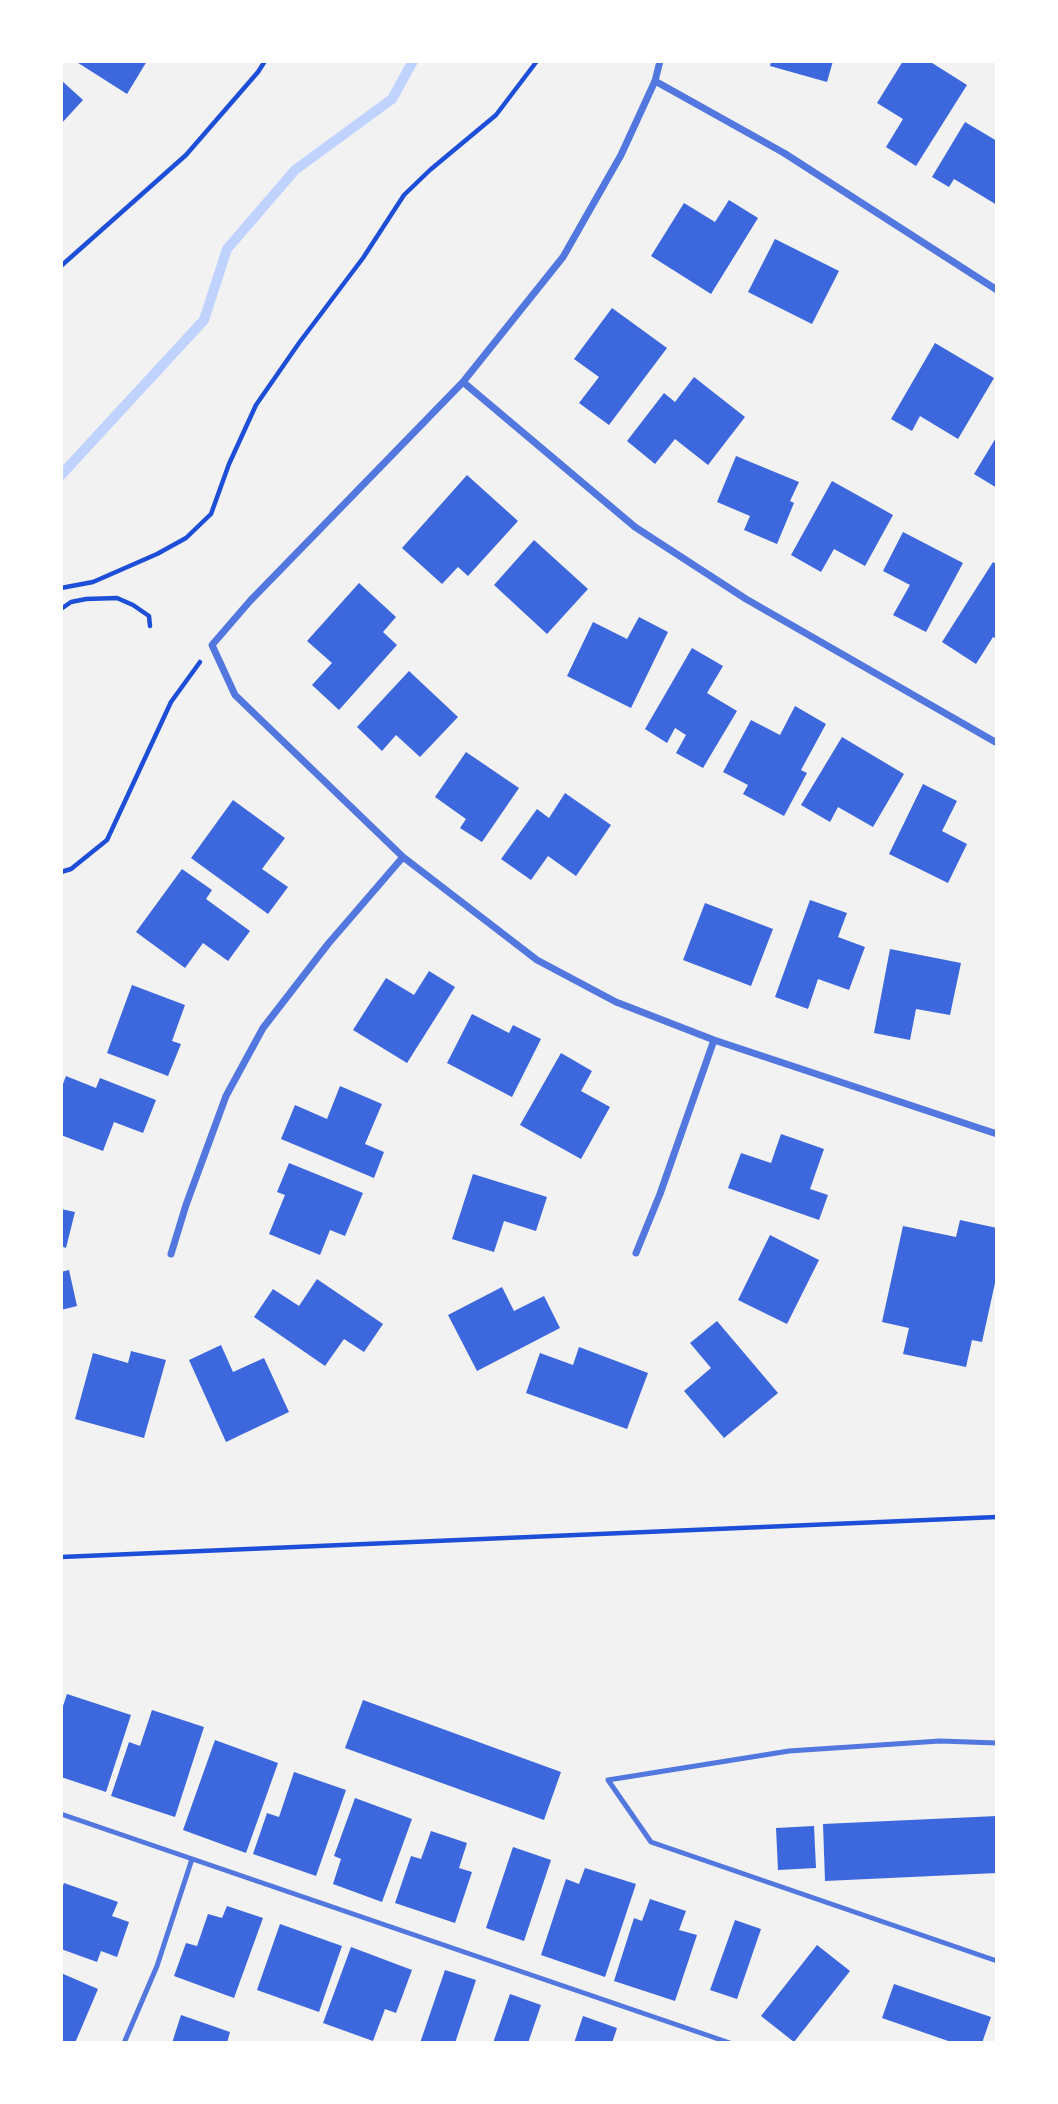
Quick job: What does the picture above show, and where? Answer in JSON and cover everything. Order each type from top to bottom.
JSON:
[{"type":"street","points":[[660,61],[656,81],[621,155],[563,257],[463,382],[250,601],[212,645],[235,695],[403,858],[537,960],[616,1002],[713,1040],[995,1133],[997,1122]]},
{"type":"street","points":[[656,81],[784,153],[997,290]]},
{"type":"street","points":[[463,382],[635,527],[746,599],[997,743]]},
{"type":"street","points":[[171,1254],[226,1096],[263,1028],[328,944],[403,858]]},
{"type":"street","points":[[636,1253],[660,1195],[713,1040]]},
{"type":"lane","points":[[997,1743],[940,1741],[789,1751],[608,1780],[652,1842],[997,1961]]},
{"type":"lane","points":[[61,1814],[730,2043]]},
{"type":"lane","points":[[124,2043],[157,1966],[192,1859]]},
{"type":"path","points":[[61,266],[186,155],[265,61]]},
{"type":"path","points":[[61,588],[93,582],[158,554],[186,538],[211,514],[229,464],[256,405],[363,258],[404,195],[496,115],[537,61]]},
{"type":"path","points":[[61,609],[71,602],[117,598],[133,604],[149,617],[150,626]]},
{"type":"path","points":[[61,872],[71,869],[107,840],[172,702],[212,645]]},
{"type":"path","points":[[61,1556],[997,1517]]},
{"type":"building","points":[[75,61],[147,61],[127,94]]},
{"type":"building","points":[[771,61],[833,61],[827,82],[770,66]]},
{"type":"building","points":[[903,61],[929,61],[967,85],[916,166],[886,147],[903,119],[877,103]]},
{"type":"building","points":[[61,80],[83,100],[61,124]]},
{"type":"building","points":[[965,122],[997,141],[997,205],[954,179],[949,187],[932,177]]},
{"type":"building","points":[[729,200],[758,218],[711,294],[651,256],[684,203],[715,222]]},
{"type":"building","points":[[775,239],[839,271],[812,324],[748,292]]},
{"type":"building","points":[[612,308],[667,348],[609,425],[579,403],[599,377],[574,359]]},
{"type":"building","points":[[935,343],[994,378],[958,439],[920,416],[912,431],[891,419]]},
{"type":"building","points":[[694,377],[745,417],[708,465],[675,439],[655,464],[627,441],[664,393],[675,402]]},
{"type":"building","points":[[997,436],[997,488],[974,474]]},
{"type":"building","points":[[736,456],[799,482],[790,501],[794,503],[777,544],[744,530],[750,516],[717,502]]},
{"type":"building","points":[[467,475],[518,521],[468,576],[458,567],[442,584],[402,548]]},
{"type":"building","points":[[832,481],[893,515],[865,566],[834,549],[821,572],[791,555]]},
{"type":"building","points":[[903,532],[963,563],[926,632],[893,615],[910,585],[883,571]]},
{"type":"building","points":[[534,540],[588,589],[547,634],[494,585]]},
{"type":"building","points":[[993,562],[997,565],[997,639],[993,637],[976,664],[942,642]]},
{"type":"building","points":[[359,583],[396,617],[383,632],[397,645],[339,710],[312,685],[332,663],[307,641]]},
{"type":"building","points":[[639,617],[668,632],[631,708],[567,676],[593,622],[627,639]]},
{"type":"building","points":[[692,648],[723,666],[707,693],[737,711],[703,768],[676,753],[686,735],[675,728],[667,743],[645,729]]},
{"type":"building","points":[[409,671],[458,717],[420,757],[396,735],[382,751],[357,727]]},
{"type":"building","points":[[795,706],[826,724],[801,770],[807,773],[784,816],[743,794],[748,785],[723,772],[751,720],[780,735]]},
{"type":"building","points":[[842,737],[904,774],[873,827],[838,807],[830,822],[801,805]]},
{"type":"building","points":[[466,752],[519,788],[482,842],[460,828],[466,819],[435,797]]},
{"type":"building","points":[[923,784],[957,801],[942,831],[967,844],[948,883],[889,854]]},
{"type":"building","points":[[565,793],[611,825],[576,876],[548,856],[531,880],[501,859],[537,809],[549,818]]},
{"type":"building","points":[[233,800],[285,838],[262,869],[288,887],[268,914],[191,858]]},
{"type":"building","points":[[182,869],[212,890],[206,899],[250,931],[228,961],[203,943],[185,968],[136,932]]},
{"type":"building","points":[[810,900],[847,913],[838,937],[865,947],[849,990],[818,979],[808,1009],[775,997]]},
{"type":"building","points":[[705,903],[773,929],[751,986],[683,960]]},
{"type":"building","points":[[890,949],[961,963],[950,1015],[916,1009],[910,1040],[874,1033]]},
{"type":"building","points":[[429,971],[455,987],[407,1063],[353,1030],[386,978],[414,995]]},
{"type":"building","points":[[132,985],[185,1005],[172,1041],[181,1044],[168,1076],[107,1053]]},
{"type":"building","points":[[472,1014],[509,1033],[513,1025],[541,1039],[512,1097],[447,1063]]},
{"type":"building","points":[[561,1053],[592,1071],[581,1091],[610,1107],[581,1159],[520,1125]]},
{"type":"building","points":[[66,1076],[96,1088],[100,1078],[156,1100],[143,1133],[114,1122],[103,1151],[61,1135],[61,1089]]},
{"type":"building","points":[[340,1086],[382,1104],[365,1144],[384,1152],[374,1178],[281,1139],[295,1105],[327,1119]]},
{"type":"building","points":[[781,1134],[824,1149],[810,1189],[828,1195],[819,1220],[728,1188],[741,1153],[771,1163]]},
{"type":"building","points":[[289,1163],[363,1193],[345,1236],[330,1230],[320,1255],[269,1234],[285,1195],[277,1192]]},
{"type":"building","points":[[473,1174],[547,1197],[536,1231],[504,1221],[494,1252],[452,1239]]},
{"type":"building","points":[[61,1209],[75,1212],[66,1248],[61,1246]]},
{"type":"building","points":[[960,1220],[997,1228],[997,1274],[982,1342],[972,1340],[966,1367],[903,1354],[909,1328],[882,1322],[903,1226],[956,1237]]},
{"type":"building","points":[[770,1235],[819,1260],[787,1324],[738,1300]]},
{"type":"building","points":[[69,1270],[77,1306],[61,1310],[61,1272]]},
{"type":"building","points":[[317,1279],[383,1324],[364,1352],[344,1339],[325,1366],[254,1317],[273,1289],[299,1306]]},
{"type":"building","points":[[502,1287],[514,1311],[544,1296],[560,1328],[477,1371],[448,1315]]},
{"type":"building","points":[[717,1321],[778,1393],[724,1438],[684,1391],[711,1368],[690,1343]]},
{"type":"building","points":[[221,1345],[233,1372],[264,1358],[289,1412],[226,1442],[189,1360]]},
{"type":"building","points":[[579,1347],[648,1373],[627,1429],[526,1393],[540,1353],[573,1365]]},
{"type":"building","points":[[131,1351],[166,1360],[144,1438],[75,1419],[93,1353],[128,1363]]},
{"type":"building","points":[[67,1694],[131,1715],[106,1792],[61,1777],[61,1712]]},
{"type":"building","points":[[363,1700],[561,1772],[544,1820],[345,1748]]},
{"type":"building","points":[[152,1710],[204,1727],[175,1817],[111,1796],[129,1742],[140,1746]]},
{"type":"building","points":[[215,1740],[278,1763],[246,1853],[183,1830]]},
{"type":"building","points":[[294,1772],[346,1790],[316,1876],[253,1854],[267,1813],[279,1817]]},
{"type":"building","points":[[355,1798],[412,1819],[382,1902],[333,1884],[341,1859],[334,1856]]},
{"type":"building","points":[[997,1816],[997,1873],[825,1881],[823,1824]]},
{"type":"building","points":[[814,1826],[816,1868],[778,1870],[776,1828]]},
{"type":"building","points":[[431,1831],[467,1843],[459,1868],[472,1872],[455,1923],[395,1903],[411,1856],[421,1859]]},
{"type":"building","points":[[513,1847],[551,1860],[524,1941],[486,1928]]},
{"type":"building","points":[[585,1868],[636,1884],[605,1977],[541,1955],[566,1879],[579,1884]]},
{"type":"building","points":[[64,1883],[118,1902],[112,1916],[129,1922],[117,1957],[101,1951],[97,1962],[61,1949],[61,1891]]},
{"type":"building","points":[[650,1899],[686,1911],[679,1930],[697,1935],[675,2001],[614,1981],[634,1918],[642,1921]]},
{"type":"building","points":[[227,1906],[263,1918],[234,1998],[174,1976],[186,1943],[197,1946],[208,1914],[222,1918]]},
{"type":"building","points":[[735,1920],[761,1929],[737,1999],[710,1990]]},
{"type":"building","points":[[280,1924],[342,1946],[319,2012],[257,1990]]},
{"type":"building","points":[[817,1945],[850,1971],[794,2042],[761,2016]]},
{"type":"building","points":[[351,1947],[412,1970],[396,2013],[385,2009],[373,2041],[323,2023]]},
{"type":"building","points":[[445,1970],[476,1980],[455,2043],[420,2043]]},
{"type":"building","points":[[61,1973],[98,1989],[75,2043],[61,2043]]},
{"type":"building","points":[[894,1984],[991,2017],[982,2043],[954,2043],[882,2018]]},
{"type":"building","points":[[510,1994],[541,2005],[528,2043],[493,2043]]},
{"type":"building","points":[[181,2015],[230,2032],[227,2043],[172,2043]]},
{"type":"building","points":[[583,2016],[617,2028],[612,2043],[574,2043]]},
{"type":"waterway","points":[[61,475],[204,320],[227,249],[295,170],[392,99],[413,61]]}]
